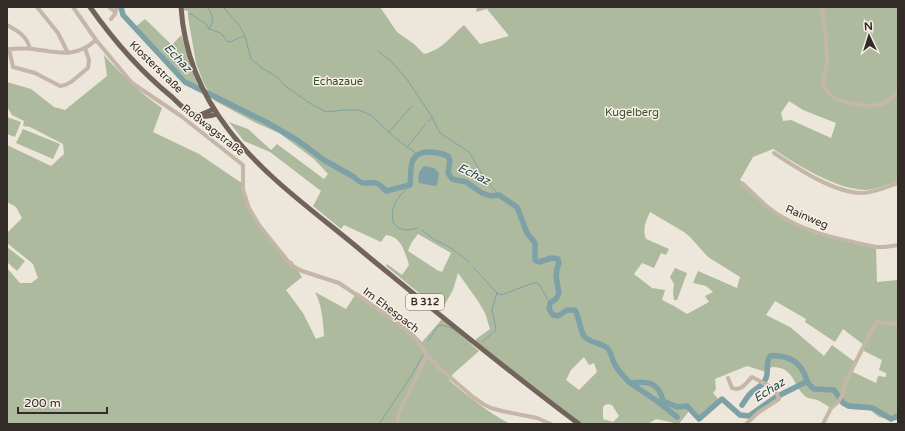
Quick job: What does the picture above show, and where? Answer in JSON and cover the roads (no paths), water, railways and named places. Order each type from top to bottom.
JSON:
[{"type":"main road","name":"Klosterstraße","points":[[90,7],[132,60],[186,110],[198,116]]},
{"type":"main road","name":"B 312","points":[[181,7],[186,41],[196,74],[206,96],[228,130],[238,142],[294,195],[494,357],[580,424]]},
{"type":"main road","points":[[206,96],[208,107],[206,113]]},
{"type":"main road","points":[[198,116],[216,112]]},
{"type":"main road","points":[[198,116],[209,117],[216,112]]},
{"type":"street","points":[[37,7],[58,33],[68,54]]},
{"type":"street","name":"Roßwagstraße","points":[[73,7],[96,40],[132,83],[181,116],[243,165]]},
{"type":"street","points":[[109,7],[115,12]]},
{"type":"street","points":[[111,19],[117,7]]},
{"type":"street","points":[[822,7],[828,61],[824,87],[847,103],[870,106],[884,103],[898,91]]},
{"type":"street","points":[[7,25],[18,30],[25,36],[29,42],[30,49]]},
{"type":"street","points":[[85,48],[89,60],[87,70],[63,86],[35,73],[15,68],[12,64],[8,49],[30,49],[68,54],[85,48],[96,40]]},
{"type":"street","points":[[181,116],[186,110]]},
{"type":"street","points":[[774,153],[801,171],[835,187],[848,191],[861,193],[872,192],[898,183]]},
{"type":"street","name":"Im Ehespach","points":[[243,165],[243,190],[249,208],[259,225],[286,260],[296,269],[339,283],[395,321],[416,339],[427,355],[474,397],[487,406],[502,412],[538,418],[551,424]]},
{"type":"street","name":"Rainweg","points":[[742,183],[766,206],[778,214],[814,232],[876,247],[898,245]]},
{"type":"street","points":[[823,424],[831,408],[842,396],[847,379],[876,322],[898,324]]},
{"type":"street","points":[[397,424],[402,407],[427,355]]},
{"type":"street","points":[[728,378],[732,388],[736,389],[742,388],[752,377],[775,389],[778,396],[779,400],[759,412],[746,424]]},
{"type":"water","points":[[424,166],[434,168],[439,173],[437,185],[434,186],[419,183],[419,174]]},
{"type":"waterway","name":"Echaz","points":[[121,7],[123,15],[185,82],[266,122],[297,140],[324,160],[361,182],[378,184],[386,191],[410,185],[411,165],[416,156],[424,152],[439,153],[448,156],[450,161],[448,173],[452,179],[466,182],[482,193],[491,196],[499,195],[517,207],[527,233],[535,243],[535,260],[539,262],[552,258],[558,259],[559,263],[556,278],[559,293],[556,299],[550,303],[549,309],[553,315],[558,316],[567,310],[575,310],[584,336],[589,340],[608,348],[617,369],[630,383],[641,382],[655,386],[661,394],[663,401],[677,407],[687,406],[699,419],[722,399],[740,415],[749,416],[776,397],[806,382]]},
{"type":"waterway","points":[[207,7],[212,18],[212,23],[209,29]]},
{"type":"waterway","points":[[223,7],[239,25],[245,36],[251,59],[277,77],[284,85],[311,104],[327,112],[358,110],[371,115],[395,138],[417,154]]},
{"type":"waterway","points":[[189,13],[206,24],[209,29],[221,33],[227,41],[230,42],[244,36]]},
{"type":"waterway","points":[[378,51],[391,61],[406,78],[432,117],[440,133],[469,152],[485,179],[499,195]]},
{"type":"waterway","points":[[389,132],[411,107]]},
{"type":"waterway","points":[[428,122],[432,117]]},
{"type":"waterway","points":[[408,146],[425,125]]},
{"type":"waterway","points":[[410,185],[400,195],[394,205],[392,215],[394,224],[397,227],[404,230],[418,228]]},
{"type":"waterway","points":[[422,230],[435,240],[451,248],[469,262]]},
{"type":"waterway","points":[[473,267],[497,293],[501,295],[533,283],[538,283],[550,303]]},
{"type":"waterway","points":[[482,342],[496,330],[492,309],[497,293]]},
{"type":"waterway","points":[[428,341],[438,326],[442,325],[456,331],[471,343]]},
{"type":"waterway","points":[[379,424],[410,378],[423,355]]},
{"type":"waterway","name":"Echaz","points":[[742,405],[748,396],[764,382],[767,375],[767,364],[770,356],[781,356],[786,357],[798,364],[808,383],[814,389],[834,390],[843,403],[849,406],[873,408],[891,419],[898,416]]},
{"type":"waterway","name":"Echaz","points":[[630,383],[657,401],[677,417]]},
{"type":"park label","name":"Echazaue","points":[[338,81]]},
{"type":"park label","name":"Kugelberg","points":[[632,112]]}]
